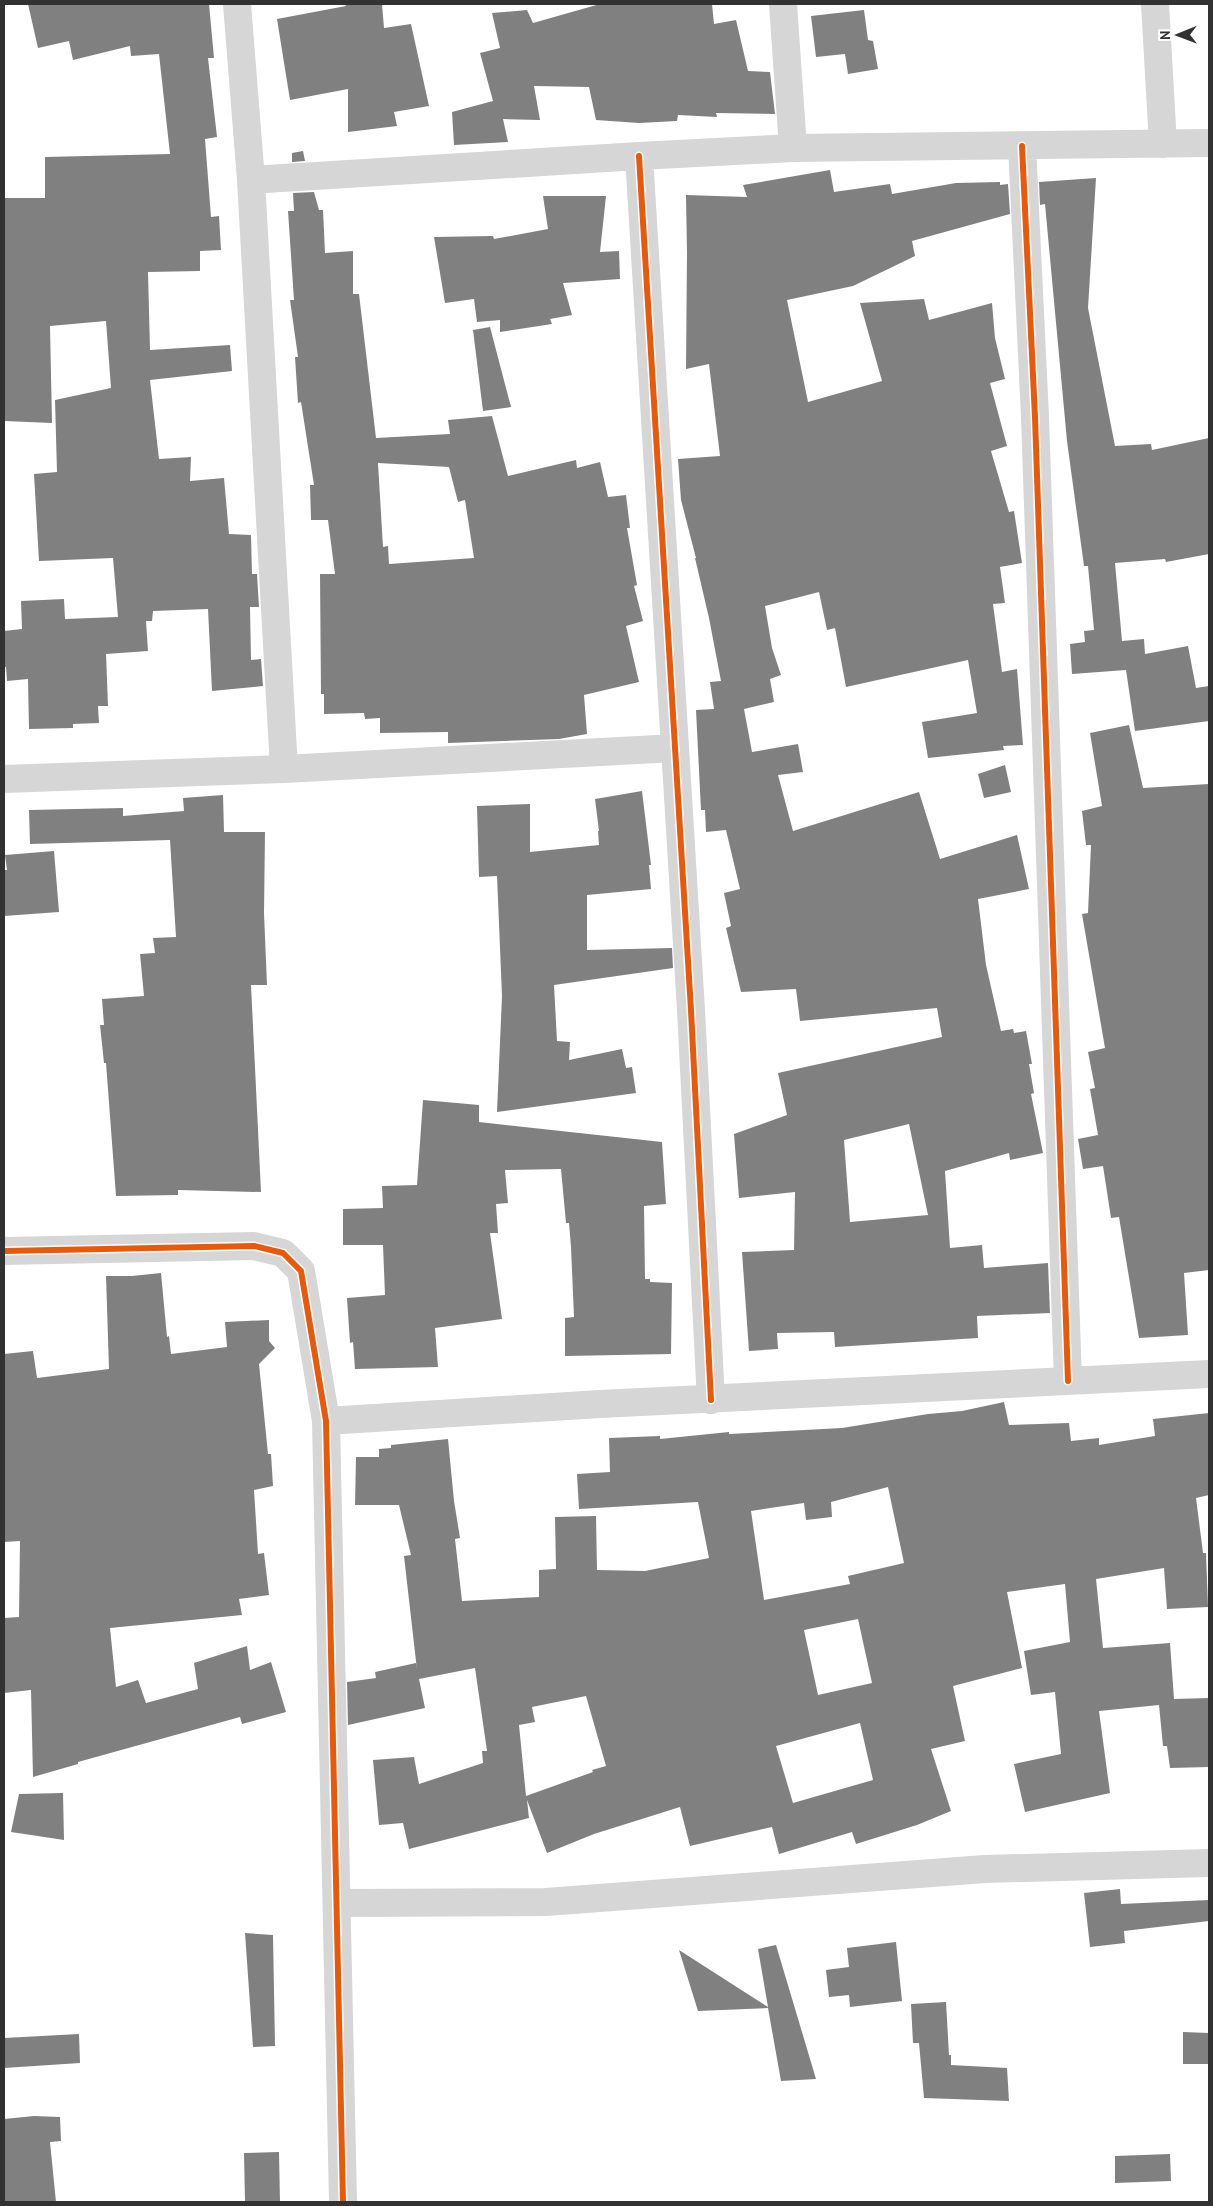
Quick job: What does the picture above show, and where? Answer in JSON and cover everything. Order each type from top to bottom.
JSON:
[{"type":"street","points":[[237,4],[251,180],[284,769]]},
{"type":"street","points":[[783,4],[793,148]]},
{"type":"street","points":[[1155,4],[1163,144]]},
{"type":"street","points":[[251,180],[793,148],[1209,143]]},
{"type":"street","points":[[1022,146],[1035,417],[1068,1381]]},
{"type":"street","points":[[639,156],[675,748],[710,1400]]},
{"type":"street","points":[[4,779],[284,769],[675,748]]},
{"type":"street","points":[[4,1251],[254,1246],[283,1253],[301,1271],[326,1421],[344,2202]]},
{"type":"street","points":[[326,1421],[1209,1374]]},
{"type":"street","points":[[337,1903],[546,1902],[985,1868],[1209,1862]]},
{"type":"building","points":[[28,4],[209,4],[214,58],[208,58],[217,137],[205,139],[211,217],[219,216],[221,250],[200,251],[200,271],[148,272],[150,350],[230,345],[232,371],[150,380],[159,459],[191,457],[190,481],[224,478],[229,534],[251,535],[252,574],[257,574],[259,607],[250,607],[251,660],[261,659],[263,686],[212,691],[208,609],[153,611],[152,621],[146,621],[148,651],[106,654],[108,706],[98,706],[99,723],[73,724],[73,728],[29,729],[28,679],[7,681],[6,667],[4,667],[4,631],[22,629],[21,601],[64,599],[65,619],[118,617],[113,558],[39,561],[34,474],[57,472],[55,400],[111,388],[106,321],[50,326],[52,423],[4,421],[4,198],[45,198],[45,157],[170,154],[159,54],[131,56],[130,46],[73,60],[69,41],[38,48]]},
{"type":"building","points":[[345,4],[382,4],[384,28],[411,24],[429,106],[394,112],[397,126],[348,132],[348,89],[290,100],[277,19],[346,6]]},
{"type":"building","points":[[600,4],[712,4],[714,24],[736,20],[748,71],[770,72],[775,114],[716,113],[717,117],[678,115],[677,121],[639,123],[596,120],[589,87],[534,86],[540,120],[503,119],[508,142],[454,145],[452,112],[493,101],[480,53],[500,48],[492,13],[527,10],[533,23]]},
{"type":"building","points":[[864,10],[868,40],[873,41],[878,69],[848,74],[845,54],[816,57],[811,16]]},
{"type":"building","points":[[303,151],[305,161],[292,162],[292,153]]},
{"type":"building","points":[[830,170],[834,192],[890,184],[892,194],[956,183],[1000,182],[1000,185],[1008,184],[1010,214],[912,241],[915,256],[853,286],[787,300],[808,402],[882,381],[860,303],[924,299],[929,320],[992,303],[995,338],[1005,379],[990,383],[1007,446],[991,451],[1009,512],[1014,511],[1022,563],[1000,567],[1005,603],[993,604],[1002,672],[1017,669],[1023,745],[1003,746],[1004,750],[928,758],[922,722],[977,713],[968,660],[846,687],[835,628],[827,630],[819,592],[765,606],[772,648],[781,675],[770,679],[774,702],[744,709],[752,752],[798,744],[803,772],[778,775],[793,831],[919,792],[940,859],[1017,835],[1029,889],[978,899],[986,965],[1001,1031],[1013,1029],[1014,1033],[1026,1031],[1032,1064],[1029,1064],[1034,1093],[1031,1094],[1043,1153],[1010,1160],[1009,1153],[945,1171],[950,1248],[982,1245],[984,1268],[1048,1263],[1050,1313],[977,1316],[978,1338],[835,1347],[834,1332],[777,1333],[778,1349],[749,1351],[742,1252],[794,1250],[795,1192],[739,1198],[734,1134],[787,1115],[778,1073],[942,1037],[937,1008],[800,1021],[796,989],[741,992],[726,928],[731,926],[724,893],[740,889],[726,830],[706,832],[705,810],[701,810],[696,710],[714,709],[710,682],[721,681],[696,558],[681,500],[678,459],[720,456],[709,364],[686,369],[686,195],[747,197],[743,185]],"holes":[[[909,1124],[928,1215],[850,1222],[844,1140]]]},
{"type":"building","points":[[1096,178],[1088,308],[1115,446],[1151,444],[1152,450],[1209,438],[1209,554],[1166,562],[1165,559],[1115,563],[1122,641],[1144,639],[1145,654],[1188,646],[1196,688],[1209,686],[1209,721],[1135,731],[1126,670],[1072,674],[1070,644],[1085,642],[1084,631],[1094,630],[1088,566],[1084,566],[1067,441],[1045,204],[1040,205],[1039,182]]},
{"type":"building","points":[[314,192],[319,210],[323,210],[325,253],[353,251],[353,294],[359,294],[376,438],[450,434],[448,420],[492,416],[508,476],[576,460],[577,468],[600,462],[608,497],[626,495],[630,528],[627,528],[637,585],[634,586],[643,621],[626,626],[639,682],[584,695],[587,734],[559,739],[448,743],[448,732],[380,733],[380,718],[365,719],[364,713],[324,714],[324,694],[321,694],[320,574],[335,574],[328,520],[311,520],[310,485],[314,485],[301,402],[298,403],[295,357],[298,357],[290,300],[294,300],[288,211],[294,211],[293,193]],"holes":[[[378,463],[449,467],[458,502],[465,500],[474,558],[389,564],[388,546],[383,547]]]},
{"type":"building","points":[[543,196],[606,196],[600,252],[619,251],[620,279],[563,283],[572,315],[550,319],[552,324],[500,332],[500,320],[477,322],[474,299],[445,303],[434,237],[493,236],[494,239],[548,229]]},
{"type":"building","points":[[490,327],[511,407],[483,411],[473,330]]},
{"type":"building","points":[[1129,725],[1143,788],[1209,784],[1209,1270],[1184,1273],[1188,1335],[1139,1338],[1119,1217],[1111,1218],[1103,1166],[1083,1169],[1078,1139],[1098,1135],[1090,1089],[1095,1088],[1088,1052],[1105,1048],[1082,914],[1088,913],[1091,845],[1086,845],[1082,811],[1102,806],[1090,733]]},
{"type":"building","points":[[1005,765],[1011,792],[984,798],[978,774]]},
{"type":"building","points":[[642,791],[651,865],[649,865],[651,889],[587,895],[587,950],[672,948],[673,968],[554,985],[557,1041],[570,1042],[569,1060],[622,1049],[626,1068],[632,1067],[636,1093],[497,1112],[502,996],[497,876],[479,877],[477,806],[530,804],[530,852],[599,845],[595,799]]},
{"type":"building","points":[[223,795],[224,832],[265,832],[264,913],[267,985],[251,985],[261,1192],[178,1190],[178,1195],[116,1196],[106,1063],[104,1063],[100,1025],[104,1025],[102,999],[144,996],[140,954],[155,953],[153,938],[176,937],[170,840],[30,844],[29,810],[123,808],[123,816],[184,811],[183,798]]},
{"type":"building","points":[[54,851],[59,912],[4,916],[4,870],[7,870],[5,855]]},
{"type":"building","points":[[423,1100],[479,1105],[479,1122],[662,1142],[666,1204],[644,1206],[645,1279],[650,1279],[650,1282],[672,1283],[671,1354],[565,1356],[565,1318],[574,1317],[569,1223],[566,1223],[561,1169],[505,1170],[508,1203],[496,1204],[498,1233],[490,1233],[502,1319],[435,1328],[438,1367],[355,1369],[353,1342],[350,1343],[347,1298],[385,1295],[383,1245],[343,1245],[343,1209],[383,1208],[382,1186],[417,1185]]},
{"type":"building","points":[[161,1273],[167,1337],[169,1336],[171,1354],[227,1347],[225,1322],[269,1320],[269,1341],[275,1348],[259,1364],[268,1454],[271,1454],[273,1486],[254,1490],[258,1554],[264,1553],[269,1595],[239,1599],[242,1615],[110,1628],[116,1687],[138,1680],[146,1703],[198,1689],[194,1663],[247,1646],[250,1670],[271,1662],[286,1712],[242,1724],[240,1717],[78,1762],[78,1764],[33,1777],[31,1690],[4,1693],[4,1618],[19,1617],[20,1541],[4,1542],[4,1354],[33,1351],[37,1378],[109,1369],[106,1276]]},
{"type":"building","points":[[1004,1402],[1009,1425],[1069,1423],[1071,1441],[1099,1438],[1099,1445],[1155,1436],[1153,1419],[1209,1413],[1209,1495],[1196,1498],[1203,1553],[1206,1553],[1208,1607],[1167,1609],[1164,1568],[1096,1579],[1103,1648],[1170,1643],[1174,1699],[1209,1698],[1209,1767],[1170,1768],[1167,1746],[1163,1746],[1159,1705],[1099,1711],[1110,1793],[1025,1812],[1014,1764],[1061,1754],[1055,1692],[1031,1695],[1024,1651],[1070,1642],[1065,1584],[1007,1592],[1022,1668],[953,1686],[965,1741],[931,1749],[951,1811],[917,1825],[856,1844],[852,1832],[779,1854],[772,1827],[690,1846],[680,1807],[594,1834],[547,1853],[527,1800],[529,1818],[409,1849],[403,1823],[379,1825],[373,1760],[414,1757],[419,1784],[483,1763],[482,1751],[487,1751],[475,1668],[419,1679],[425,1708],[348,1725],[347,1682],[376,1678],[375,1672],[416,1663],[417,1670],[404,1556],[411,1555],[399,1505],[355,1505],[356,1457],[379,1457],[379,1449],[391,1448],[391,1445],[448,1439],[454,1501],[460,1538],[455,1539],[462,1601],[539,1597],[539,1570],[556,1569],[555,1517],[596,1516],[597,1570],[645,1571],[709,1558],[698,1502],[579,1509],[577,1474],[610,1472],[609,1438],[660,1436],[660,1439],[729,1432],[729,1434],[842,1428],[928,1414],[962,1411]],"holes":[[[888,1487],[904,1563],[848,1576],[850,1584],[764,1600],[751,1511],[804,1503],[806,1520],[832,1517],[831,1502]],[[858,1619],[872,1683],[818,1695],[804,1630]],[[586,1696],[606,1766],[526,1796],[519,1725],[535,1722],[532,1707]],[[860,1723],[873,1780],[793,1803],[776,1746]]]},
{"type":"building","points":[[63,1793],[64,1840],[11,1832],[19,1794]]},
{"type":"building","points":[[1120,1889],[1121,1904],[1209,1900],[1209,1921],[1124,1931],[1125,1943],[1090,1947],[1084,1893]]},
{"type":"building","points":[[245,1933],[273,1935],[275,2046],[253,2047]]},
{"type":"building","points":[[896,1942],[902,2001],[850,2007],[849,1995],[829,1997],[826,1970],[849,1967],[847,1948]]},
{"type":"building","points":[[776,1945],[816,2079],[781,2081],[768,2008],[698,2011],[679,1950],[768,2007],[758,1949]]},
{"type":"building","points":[[946,2002],[951,2065],[1007,2068],[1009,2101],[924,2098],[919,2043],[913,2043],[911,2004]]},
{"type":"building","points":[[1183,2032],[1209,2033],[1209,2064],[1183,2064]]},
{"type":"building","points":[[79,2034],[80,2063],[4,2068],[4,2038]]},
{"type":"building","points":[[34,2116],[60,2117],[61,2141],[50,2142],[56,2202],[4,2202],[4,2119]]},
{"type":"building","points":[[279,2152],[280,2202],[245,2202],[244,2153]]},
{"type":"building","points":[[1170,2154],[1171,2181],[1115,2183],[1115,2156]]},
{"type":"cycle path","points":[[1022,146],[1035,417],[1068,1381]]},
{"type":"cycle path","points":[[639,156],[691,1010],[711,1400]]},
{"type":"cycle path","points":[[4,1251],[254,1246],[283,1253],[301,1271],[326,1421],[343,2202]]}]
